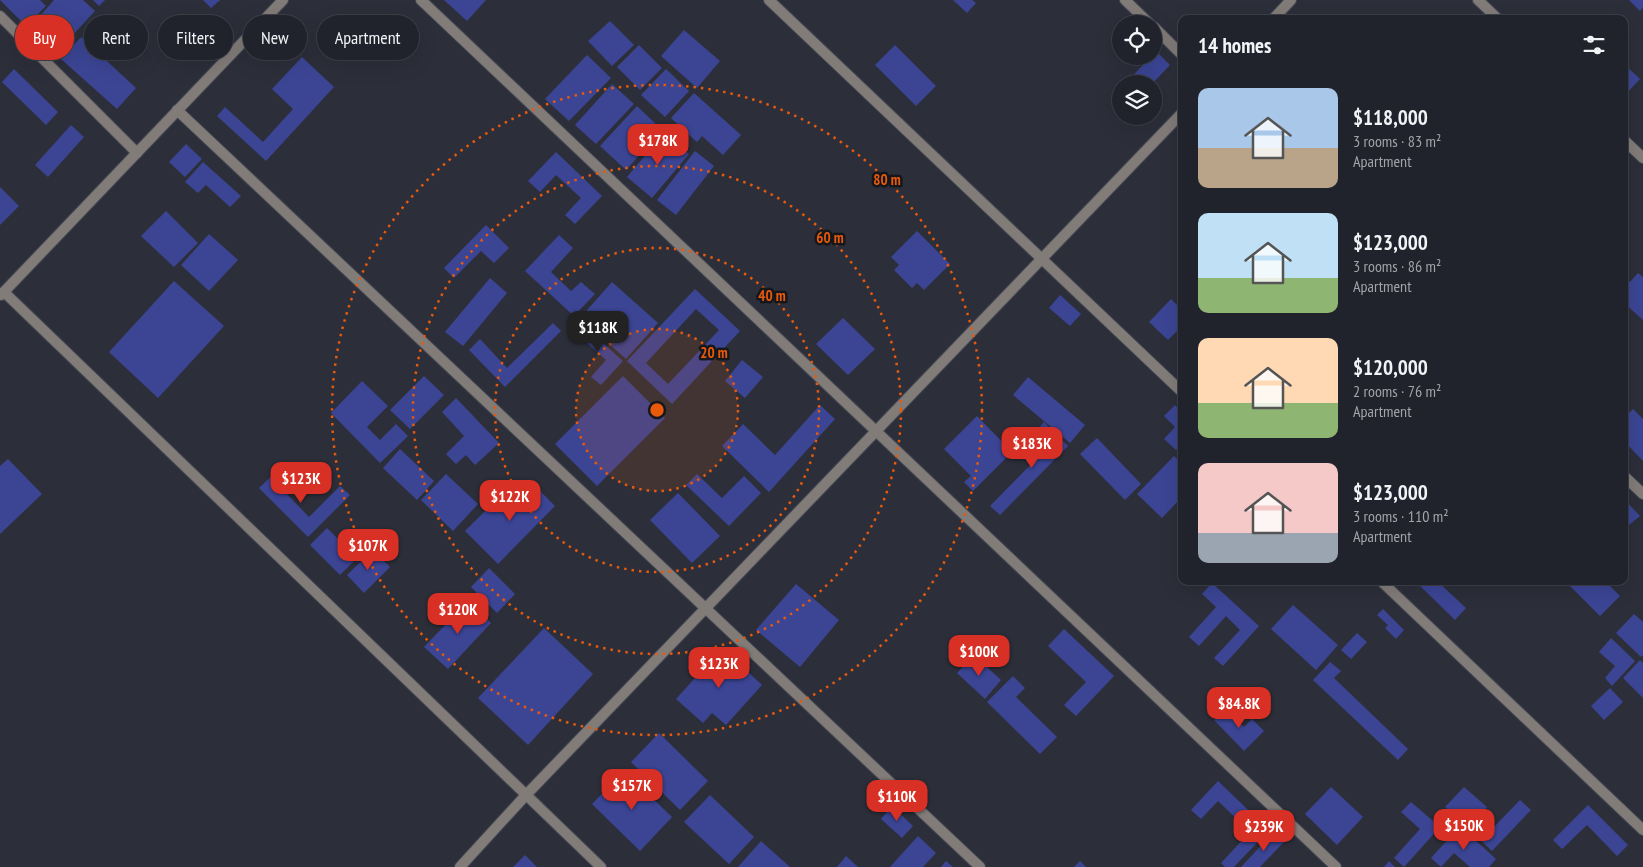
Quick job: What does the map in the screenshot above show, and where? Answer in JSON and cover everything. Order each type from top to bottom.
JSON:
[{"type":"street","points":[[282,0],[2,294],[601,867]]},
{"type":"street","points":[[421,0],[1336,867]]},
{"type":"street","points":[[769,0],[1178,388]]},
{"type":"street","points":[[1125,0],[1141,15]]},
{"type":"street","points":[[1277,15],[1291,0]]},
{"type":"street","points":[[1478,0],[1494,15]]},
{"type":"street","points":[[0,16],[136,153]]},
{"type":"street","points":[[1162,35],[1178,51]]},
{"type":"street","points":[[177,110],[980,867]]},
{"type":"street","points":[[460,867],[526,795],[705,608],[1178,117]]},
{"type":"street","points":[[1628,144],[1643,158]]},
{"type":"street","points":[[1628,480],[1643,494]]},
{"type":"street","points":[[1385,585],[1643,830]]},
{"type":"building","points":[[0,0],[40,0],[46,6],[37,15],[15,15]]},
{"type":"building","points":[[54,0],[83,0],[95,11],[91,15],[84,15],[84,23],[74,34],[74,15],[41,15]]},
{"type":"building","points":[[93,0],[105,0],[99,6]]},
{"type":"building","points":[[203,0],[220,0],[211,8]]},
{"type":"building","points":[[444,0],[486,0],[467,21]]},
{"type":"building","points":[[953,0],[972,0],[976,3],[967,13]]},
{"type":"building","points":[[1629,0],[1643,0],[1643,7],[1640,11]]},
{"type":"building","points":[[610,21],[634,45],[612,66],[588,41]]},
{"type":"building","points":[[684,30],[720,61],[697,88],[661,56]]},
{"type":"building","points":[[81,37],[84,40],[84,60],[106,60],[136,88],[117,109],[62,60],[74,60],[74,45]]},
{"type":"building","points":[[639,45],[662,68],[640,90],[617,67]]},
{"type":"building","points":[[895,45],[936,86],[916,106],[875,65]]},
{"type":"building","points":[[587,55],[611,78],[569,121],[545,99]]},
{"type":"building","points":[[1162,57],[1170,65],[1161,75],[1133,75],[1143,65],[1162,65]]},
{"type":"building","points":[[299,60],[305,60],[334,87],[266,161],[217,116],[225,107],[263,142],[293,109],[272,89]]},
{"type":"building","points":[[1628,68],[1640,79],[1628,92]]},
{"type":"building","points":[[14,69],[58,112],[46,125],[2,82]]},
{"type":"building","points":[[666,69],[689,91],[665,117],[641,95]]},
{"type":"building","points":[[612,84],[634,104],[596,144],[575,125]]},
{"type":"building","points":[[694,93],[741,135],[723,155],[702,136],[697,142],[671,118]]},
{"type":"building","points":[[637,106],[662,130],[626,170],[600,146]]},
{"type":"building","points":[[71,125],[84,137],[48,177],[35,165]]},
{"type":"building","points":[[664,133],[689,154],[652,198],[627,177]]},
{"type":"building","points":[[186,144],[202,159],[185,177],[169,162]]},
{"type":"building","points":[[695,151],[714,166],[676,215],[657,200]]},
{"type":"building","points":[[556,152],[602,196],[575,224],[565,215],[581,198],[556,175],[540,192],[528,181]]},
{"type":"building","points":[[203,162],[241,196],[230,207],[206,185],[198,193],[185,182]]},
{"type":"building","points":[[0,187],[19,206],[0,225]]},
{"type":"building","points":[[166,211],[198,243],[174,267],[141,236]]},
{"type":"building","points":[[486,225],[509,248],[494,263],[481,251],[454,278],[444,268]]},
{"type":"building","points":[[917,231],[950,264],[924,290],[917,283],[912,288],[894,270],[899,265],[891,257]]},
{"type":"building","points":[[209,234],[238,260],[209,291],[181,265]]},
{"type":"building","points":[[559,235],[573,248],[551,272],[571,291],[581,282],[595,294],[574,316],[525,271]]},
{"type":"building","points":[[1638,273],[1643,277],[1643,320],[1628,307],[1628,280],[1630,282]]},
{"type":"building","points":[[490,278],[507,293],[463,346],[445,332]]},
{"type":"building","points":[[174,281],[224,326],[158,398],[109,352]]},
{"type":"building","points":[[612,282],[658,323],[626,359],[580,318]]},
{"type":"building","points":[[695,289],[740,331],[672,404],[627,361]],"holes":[[[696,309],[719,330],[668,384],[646,363]]]},
{"type":"building","points":[[1060,295],[1081,314],[1070,326],[1049,308]]},
{"type":"building","points":[[1171,299],[1178,306],[1178,330],[1168,340],[1149,322]]},
{"type":"building","points":[[843,318],[875,349],[848,375],[816,344]]},
{"type":"building","points":[[576,319],[623,361],[601,385],[591,377],[606,360],[569,327]]},
{"type":"building","points":[[553,323],[561,331],[505,387],[469,350],[480,339],[507,368]]},
{"type":"building","points":[[742,360],[763,377],[745,398],[725,381]]},
{"type":"building","points":[[424,376],[444,395],[410,429],[390,410]]},
{"type":"building","points":[[623,376],[665,418],[597,486],[555,444]]},
{"type":"building","points":[[1028,377],[1085,425],[1070,443],[1013,395]]},
{"type":"building","points":[[362,381],[388,406],[367,427],[380,440],[396,424],[408,436],[380,463],[331,413]]},
{"type":"building","points":[[456,398],[499,443],[475,465],[466,455],[456,464],[446,454],[464,436],[442,412]]},
{"type":"building","points":[[820,405],[835,419],[769,492],[722,446],[743,424],[775,455]]},
{"type":"building","points":[[1175,405],[1178,408],[1178,448],[1176,450],[1164,439],[1175,427],[1164,416]]},
{"type":"building","points":[[1633,409],[1643,419],[1643,461],[1628,445],[1628,414]]},
{"type":"building","points":[[977,416],[1012,452],[973,491],[964,482],[971,476],[944,449]]},
{"type":"building","points":[[1044,422],[1068,446],[1000,515],[990,506],[1049,446],[1035,432]]},
{"type":"building","points":[[1097,438],[1141,484],[1125,500],[1080,454]]},
{"type":"building","points":[[400,449],[434,481],[417,500],[383,468]]},
{"type":"building","points":[[1174,456],[1178,460],[1178,501],[1162,518],[1137,494]]},
{"type":"building","points":[[8,459],[42,494],[0,534],[0,466]]},
{"type":"building","points":[[280,468],[287,476],[278,485],[309,517],[340,486],[350,495],[308,537],[259,488]]},
{"type":"building","points":[[446,474],[478,504],[453,531],[421,500]]},
{"type":"building","points":[[697,474],[722,498],[744,476],[761,493],[729,526],[686,485]]},
{"type":"building","points":[[532,483],[555,506],[498,564],[465,531],[491,505],[496,510],[518,488],[522,493]]},
{"type":"building","points":[[678,493],[720,536],[692,563],[650,520]]},
{"type":"building","points":[[1628,503],[1640,516],[1628,524]]},
{"type":"building","points":[[327,528],[357,558],[340,575],[310,545]]},
{"type":"building","points":[[373,550],[390,567],[364,593],[347,575]]},
{"type":"building","points":[[489,568],[515,594],[497,613],[471,587]]},
{"type":"building","points":[[796,584],[839,620],[800,667],[756,630]]},
{"type":"building","points":[[1210,585],[1214,585],[1259,626],[1223,666],[1214,658],[1240,630],[1226,616],[1199,646],[1189,637],[1216,607],[1202,594]]},
{"type":"building","points":[[1419,585],[1441,585],[1466,608],[1455,620]]},
{"type":"building","points":[[1569,585],[1609,585],[1620,596],[1600,616]]},
{"type":"building","points":[[468,601],[491,623],[448,669],[424,647]]},
{"type":"building","points":[[1293,605],[1338,645],[1316,670],[1271,629]]},
{"type":"building","points":[[1383,609],[1404,630],[1396,639],[1385,628],[1388,625],[1377,615]]},
{"type":"building","points":[[1634,614],[1643,622],[1643,655],[1641,657],[1616,633]]},
{"type":"building","points":[[544,628],[593,674],[528,745],[478,698]]},
{"type":"building","points":[[1064,629],[1114,676],[1076,716],[1064,705],[1086,682],[1048,646]]},
{"type":"building","points":[[1357,633],[1367,642],[1351,659],[1341,650]]},
{"type":"building","points":[[1611,638],[1635,661],[1612,686],[1605,678],[1615,666],[1599,652]]},
{"type":"building","points":[[722,648],[762,685],[726,725],[712,713],[703,723],[676,699]]},
{"type":"building","points":[[974,655],[1001,680],[985,699],[957,673]]},
{"type":"building","points":[[1640,660],[1643,663],[1643,698],[1623,678]]},
{"type":"building","points":[[1330,662],[1341,671],[1334,678],[1408,749],[1398,760],[1313,680]]},
{"type":"building","points":[[1013,676],[1025,688],[1016,697],[1057,737],[1040,754],[987,702]]},
{"type":"building","points":[[1610,688],[1623,702],[1604,720],[1591,706]]},
{"type":"building","points":[[1225,708],[1244,727],[1252,719],[1264,731],[1244,751],[1214,720]]},
{"type":"building","points":[[659,733],[708,781],[680,810],[631,762]]},
{"type":"building","points":[[624,771],[672,817],[640,851],[592,804]]},
{"type":"building","points":[[1218,781],[1269,830],[1234,867],[1225,867],[1221,863],[1250,832],[1218,801],[1201,819],[1191,810]]},
{"type":"building","points":[[1331,787],[1363,817],[1337,845],[1305,814]]},
{"type":"building","points":[[1464,787],[1487,807],[1469,828],[1445,807]]},
{"type":"building","points":[[710,795],[754,837],[729,864],[684,822]]},
{"type":"building","points":[[1520,800],[1531,810],[1492,851],[1472,832],[1484,820],[1493,828]]},
{"type":"building","points":[[1411,802],[1440,827],[1404,867],[1394,858],[1420,829],[1401,812]]},
{"type":"building","points":[[1588,805],[1628,845],[1617,856],[1587,825],[1562,849],[1553,840]]},
{"type":"building","points":[[892,806],[913,826],[902,838],[881,819]]},
{"type":"building","points":[[1460,826],[1496,859],[1489,867],[1470,867],[1454,853],[1441,867],[1431,858]]},
{"type":"building","points":[[1274,832],[1284,842],[1260,867],[1241,867]]},
{"type":"building","points":[[918,836],[936,853],[923,867],[890,867]]},
{"type":"building","points":[[761,841],[790,867],[738,867]]},
{"type":"building","points":[[525,855],[537,867],[513,867]]},
{"type":"building","points":[[846,856],[858,867],[837,867]]},
{"type":"building","points":[[946,861],[953,867],[941,867]]},
{"type":"building","points":[[1080,861],[1086,867],[1074,867]]},
{"type":"building","points":[[1389,861],[1395,867],[1384,867]]}]
